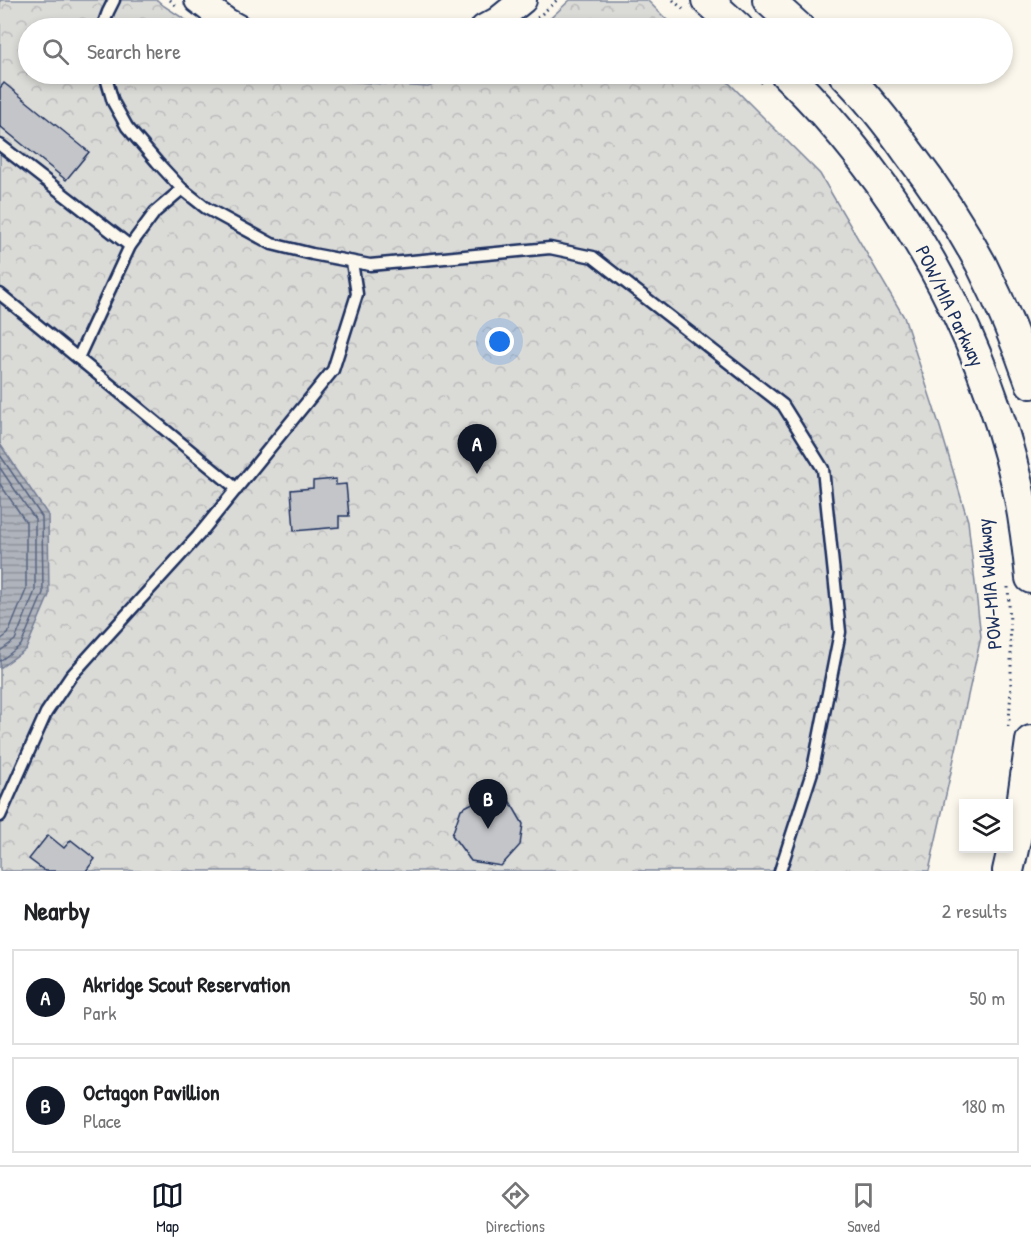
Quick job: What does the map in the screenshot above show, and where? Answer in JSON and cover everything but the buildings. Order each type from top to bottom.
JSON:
[{"type":"main road","points":[[707,0],[727,18]]},
{"type":"main road","points":[[768,0],[788,18]]},
{"type":"main road","name":"POW/MIA Parkway","points":[[781,84],[840,130],[874,174],[906,219],[959,316],[999,416],[1018,486],[1025,528],[1019,579]]},
{"type":"main road","points":[[853,84],[892,129],[952,216],[980,263],[1000,305],[1031,383]]},
{"type":"main road","points":[[1008,871],[1020,818],[1019,740]]},
{"type":"street","points":[[198,0],[222,18]]},
{"type":"street","points":[[501,18],[523,0]]},
{"type":"lane","points":[[106,18],[114,0]]},
{"type":"lane","points":[[108,84],[113,102],[127,127],[182,189],[206,208],[272,244],[370,265],[550,248],[593,257],[783,405],[823,469],[840,632],[813,769],[780,871]]},
{"type":"lane","points":[[0,145],[130,246]]},
{"type":"lane","points":[[78,358],[130,246],[155,212],[182,189]]},
{"type":"lane","points":[[0,816],[46,713],[71,676],[198,536],[333,370],[357,294],[352,262]]},
{"type":"lane","points":[[0,294],[237,489]]},
{"type":"path","name":"POW-MIA Walkway","points":[[1019,579],[1011,636],[1011,705],[1019,740]]},
{"type":"green space","points":[[0,0],[157,0],[183,18],[18,18],[18,84],[386,84],[428,87],[435,84],[730,84],[820,174],[904,317],[968,521],[981,637],[929,871],[0,871]]},
{"type":"green space","points":[[570,0],[647,0],[665,18],[551,18]]},
{"type":"water","points":[[0,444],[48,515],[49,595],[26,649],[0,668]]},
{"type":"place","name":"Akridge Scout Reservation","points":[[477,474]]},
{"type":"place","name":"Octagon Pavillion","points":[[488,829]]}]
